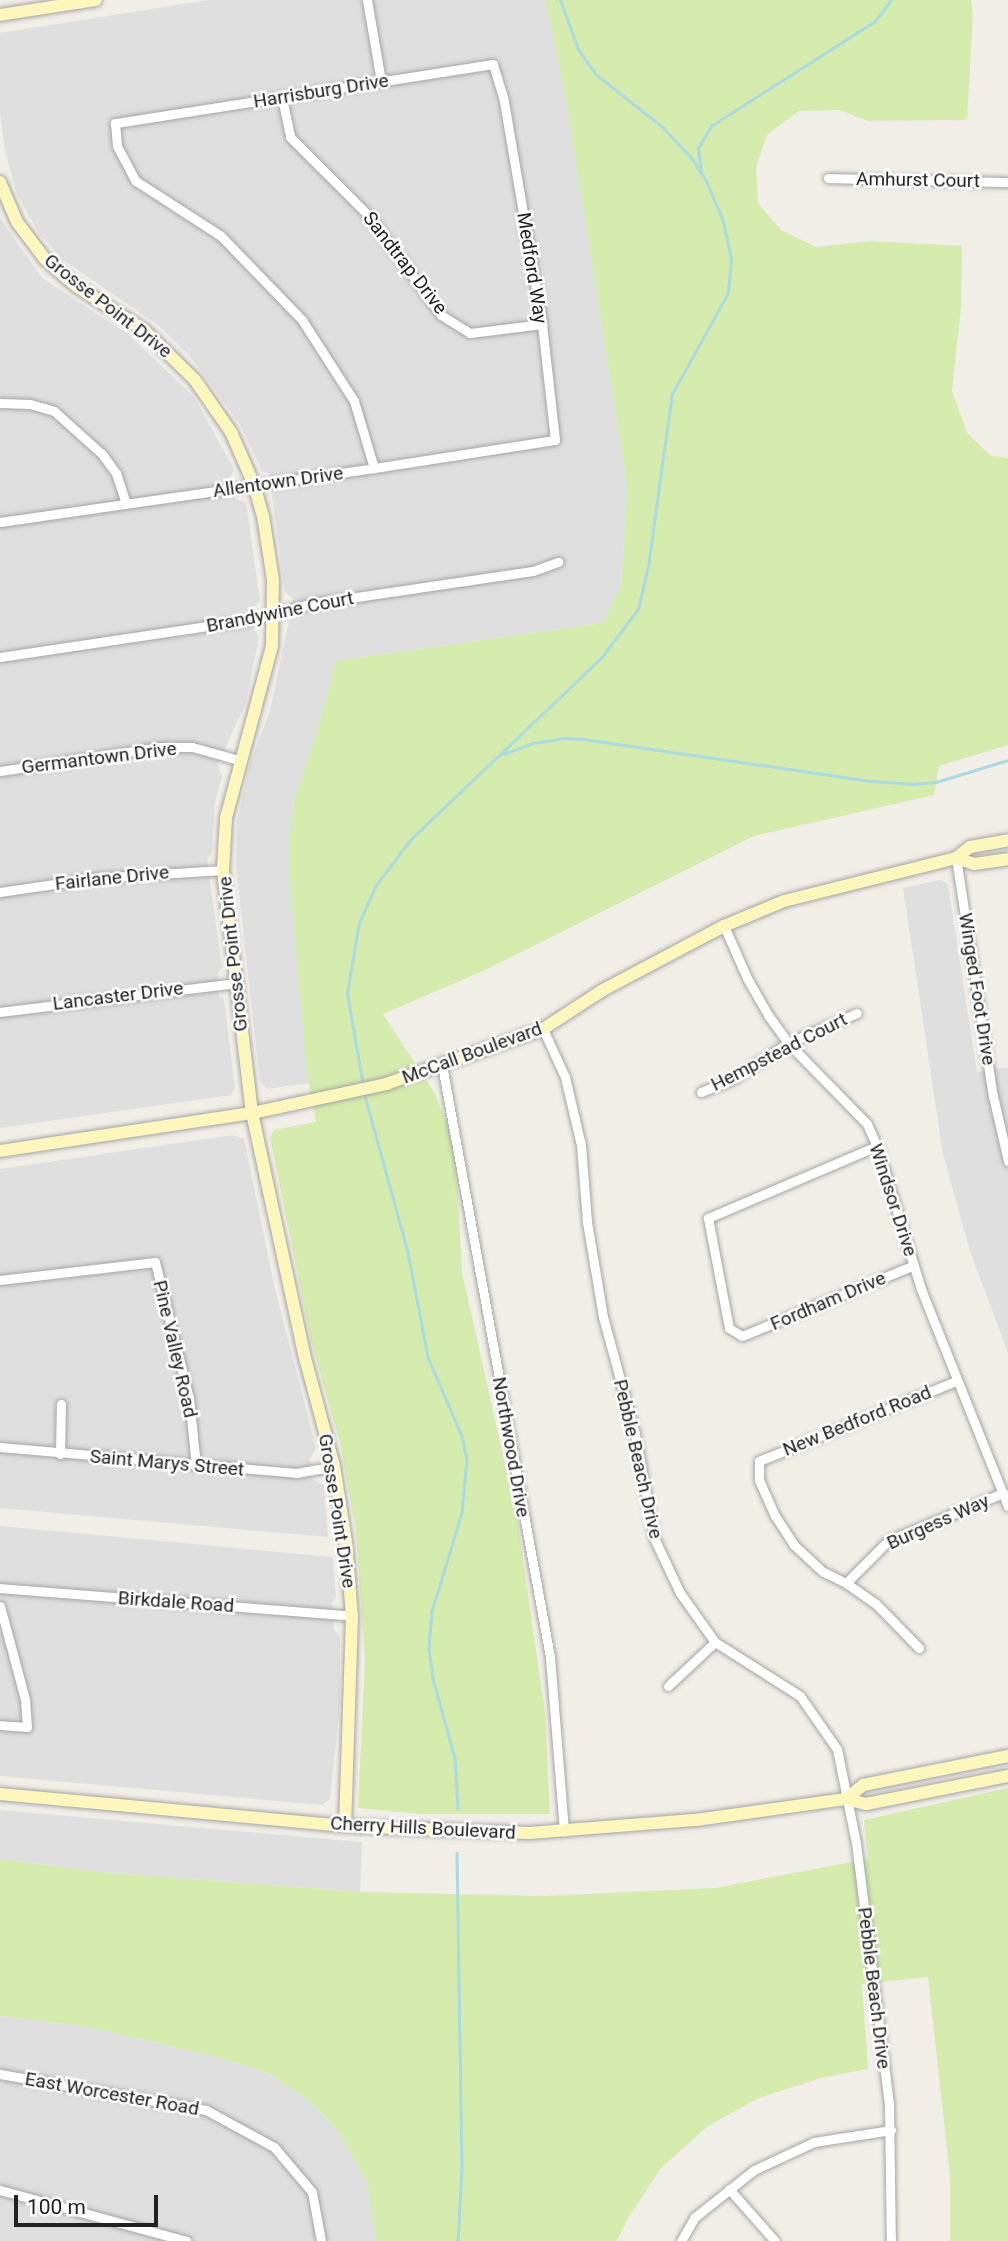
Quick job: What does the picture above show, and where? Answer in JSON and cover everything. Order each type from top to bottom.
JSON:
[{"type":"street","points":[[0,15],[96,0]]},
{"type":"street","points":[[367,0],[381,81]]},
{"type":"street","name":"Harrisburg Drive","points":[[374,468],[354,401],[302,320],[221,236],[136,181],[117,146],[115,123],[492,64],[503,97]]},
{"type":"street","name":"Medford Way","points":[[503,97],[542,324],[555,440]]},
{"type":"street","name":"Sandtrap Drive","points":[[282,98],[290,137],[370,217],[442,315],[470,333],[542,324]]},
{"type":"street","name":"Amhurst Court","points":[[828,178],[1008,182]]},
{"type":"street","name":"Grosse Point Drive","points":[[0,181],[17,222],[45,259],[76,286],[144,330],[195,380],[231,432],[254,485],[268,548],[274,612],[268,671],[239,760],[226,818],[223,870],[252,1114],[304,1354],[334,1466],[348,1554],[352,1616],[345,1826]]},
{"type":"street","points":[[0,403],[30,404],[54,411],[103,454],[116,473],[126,503]]},
{"type":"street","name":"Allentown Drive","points":[[0,522],[555,440]]},
{"type":"street","name":"Brandywine Court","points":[[0,657],[249,620],[309,604],[533,571],[558,562]]},
{"type":"street","name":"Germantown Drive","points":[[0,771],[161,747],[192,747],[239,760]]},
{"type":"street","name":"McCall Boulevard","points":[[0,1151],[252,1114],[386,1084],[543,1029],[603,990],[724,926],[784,901],[956,858],[970,847],[1008,840]]},
{"type":"street","name":"McCall Boulevard","points":[[956,858],[974,864],[1008,859]]},
{"type":"street","name":"Winged Foot Drive","points":[[956,858],[993,1096],[1008,1161]]},
{"type":"street","name":"Fairlane Drive","points":[[0,892],[107,877],[223,870]]},
{"type":"street","name":"Windsor Drive","points":[[724,926],[747,978],[788,1043],[867,1124],[877,1146],[914,1265],[956,1381],[1008,1506]]},
{"type":"street","name":"Lancaster Drive","points":[[0,1012],[236,983]]},
{"type":"street","name":"Hempstead Court","points":[[701,1092],[733,1079],[788,1043],[858,1013]]},
{"type":"street","name":"Pebble Beach Drive","points":[[543,1029],[565,1077],[581,1145],[587,1222],[603,1317],[635,1434],[654,1538],[680,1593],[715,1642],[800,1696],[837,1749],[856,1843],[891,2130],[891,2241]]},
{"type":"street","name":"Northwood Drive","points":[[442,1065],[550,1657],[564,1831]]},
{"type":"street","name":"Fordham Drive","points":[[877,1146],[708,1218],[729,1328],[742,1336],[914,1265]]},
{"type":"street","name":"Pine Valley Road","points":[[0,1280],[155,1262],[189,1398],[196,1466]]},
{"type":"street","name":"New Bedford Road","points":[[846,1583],[823,1572],[794,1545],[759,1480],[759,1461],[956,1381]]},
{"type":"street","points":[[60,1454],[61,1404]]},
{"type":"street","name":"Saint Marys Street","points":[[0,1447],[296,1473],[334,1466]]},
{"type":"street","name":"Burgess Way","points":[[846,1583],[888,1541],[1003,1493]]},
{"type":"street","points":[[846,1583],[876,1604],[919,1648]]},
{"type":"street","name":"Birkdale Road","points":[[0,1588],[352,1616]]},
{"type":"street","points":[[0,1606],[25,1699],[27,1727],[0,1725]]},
{"type":"street","points":[[668,1686],[715,1642]]},
{"type":"street","name":"Cherry Hills Boulevard","points":[[846,1799],[863,1785],[1008,1756]]},
{"type":"street","name":"Cherry Hills Boulevard","points":[[0,1794],[345,1826],[461,1832],[564,1831],[696,1820],[846,1799],[866,1804],[1008,1776]]},
{"type":"street","name":"East Worcester Road","points":[[0,2074],[206,2110],[274,2147],[312,2192],[321,2241]]},
{"type":"street","points":[[681,2241],[695,2217],[754,2170],[814,2142],[891,2130]]},
{"type":"street","points":[[729,2189],[775,2241]]},
{"type":"street","points":[[0,2190],[160,2231],[186,2241]]},
{"type":"shaded area","points":[[209,0],[546,0],[566,96],[628,490],[621,584],[603,623],[336,661],[318,729],[294,801],[290,836],[290,881],[309,1083],[267,1089],[260,1082],[236,865],[237,821],[250,763],[269,714],[294,599],[285,592],[269,473],[262,471],[241,426],[190,356],[158,325],[62,259],[38,232],[17,194],[5,150],[0,114],[0,33]]},
{"type":"shaded area","points":[[0,218],[42,278],[129,335],[194,397],[234,469],[230,478],[236,499],[246,502],[260,601],[254,607],[253,629],[259,636],[246,703],[217,765],[222,776],[215,802],[212,853],[207,859],[222,968],[218,973],[219,996],[224,999],[235,1088],[231,1095],[0,1128]]},
{"type":"shaded area","points":[[940,880],[948,884],[977,1072],[1008,1067],[1008,1353],[969,1248],[943,1154],[903,888]]},
{"type":"shaded area","points":[[233,1135],[244,1139],[275,1289],[316,1448],[310,1459],[312,1479],[324,1485],[328,1537],[0,1508],[0,1169]]},
{"type":"shaded area","points":[[0,1526],[333,1557],[336,1598],[332,1602],[334,1629],[340,1636],[340,1702],[330,1799],[322,1805],[0,1776]]},
{"type":"shaded area","points":[[0,1810],[362,1842],[360,1892],[100,1872],[0,1859]]},
{"type":"shaded area","points":[[0,2016],[84,2026],[212,2056],[268,2073],[313,2103],[341,2135],[368,2185],[376,2241],[0,2241]]},
{"type":"green space","points":[[546,0],[971,0],[973,15],[967,120],[868,121],[839,110],[799,111],[767,135],[756,167],[758,203],[781,230],[816,247],[870,241],[962,246],[961,307],[952,391],[967,433],[991,456],[1008,458],[1008,745],[939,766],[934,795],[754,836],[483,971],[383,1014],[435,1094],[455,1143],[462,1272],[517,1518],[545,1712],[550,1814],[422,1814],[358,1808],[365,1662],[356,1531],[340,1443],[311,1340],[270,1137],[274,1130],[316,1122],[307,1072],[290,881],[290,836],[294,801],[318,729],[336,661],[603,623],[621,584],[628,490],[566,98]]},
{"type":"green space","points":[[1008,1788],[1008,2241],[950,2241],[950,2177],[928,1977],[862,1984],[868,2069],[821,2078],[759,2098],[708,2126],[661,2168],[627,2220],[617,2241],[376,2241],[368,2185],[341,2135],[313,2103],[268,2073],[212,2056],[84,2026],[0,2016],[0,1859],[100,1872],[360,1892],[545,1896],[715,1888],[868,1859],[864,1820]]},
{"type":"waterway","points":[[363,1086],[347,993],[359,923],[376,885],[411,839],[602,657],[638,609],[648,566],[672,394],[728,293],[731,259],[723,221],[706,181],[691,158],[662,127],[596,75],[578,49],[560,0]]},
{"type":"waterway","points":[[701,173],[698,148],[711,126],[875,21],[891,0]]},
{"type":"waterway","points":[[503,754],[533,743],[565,738],[583,739],[872,781],[913,784],[936,782],[1008,760]]},
{"type":"waterway","points":[[364,1092],[408,1252],[428,1357],[462,1436],[467,1460],[462,1513],[432,1612],[429,1649],[433,1679],[455,1758],[458,1809]]},
{"type":"waterway","points":[[457,1853],[462,2168],[458,2241]]}]
